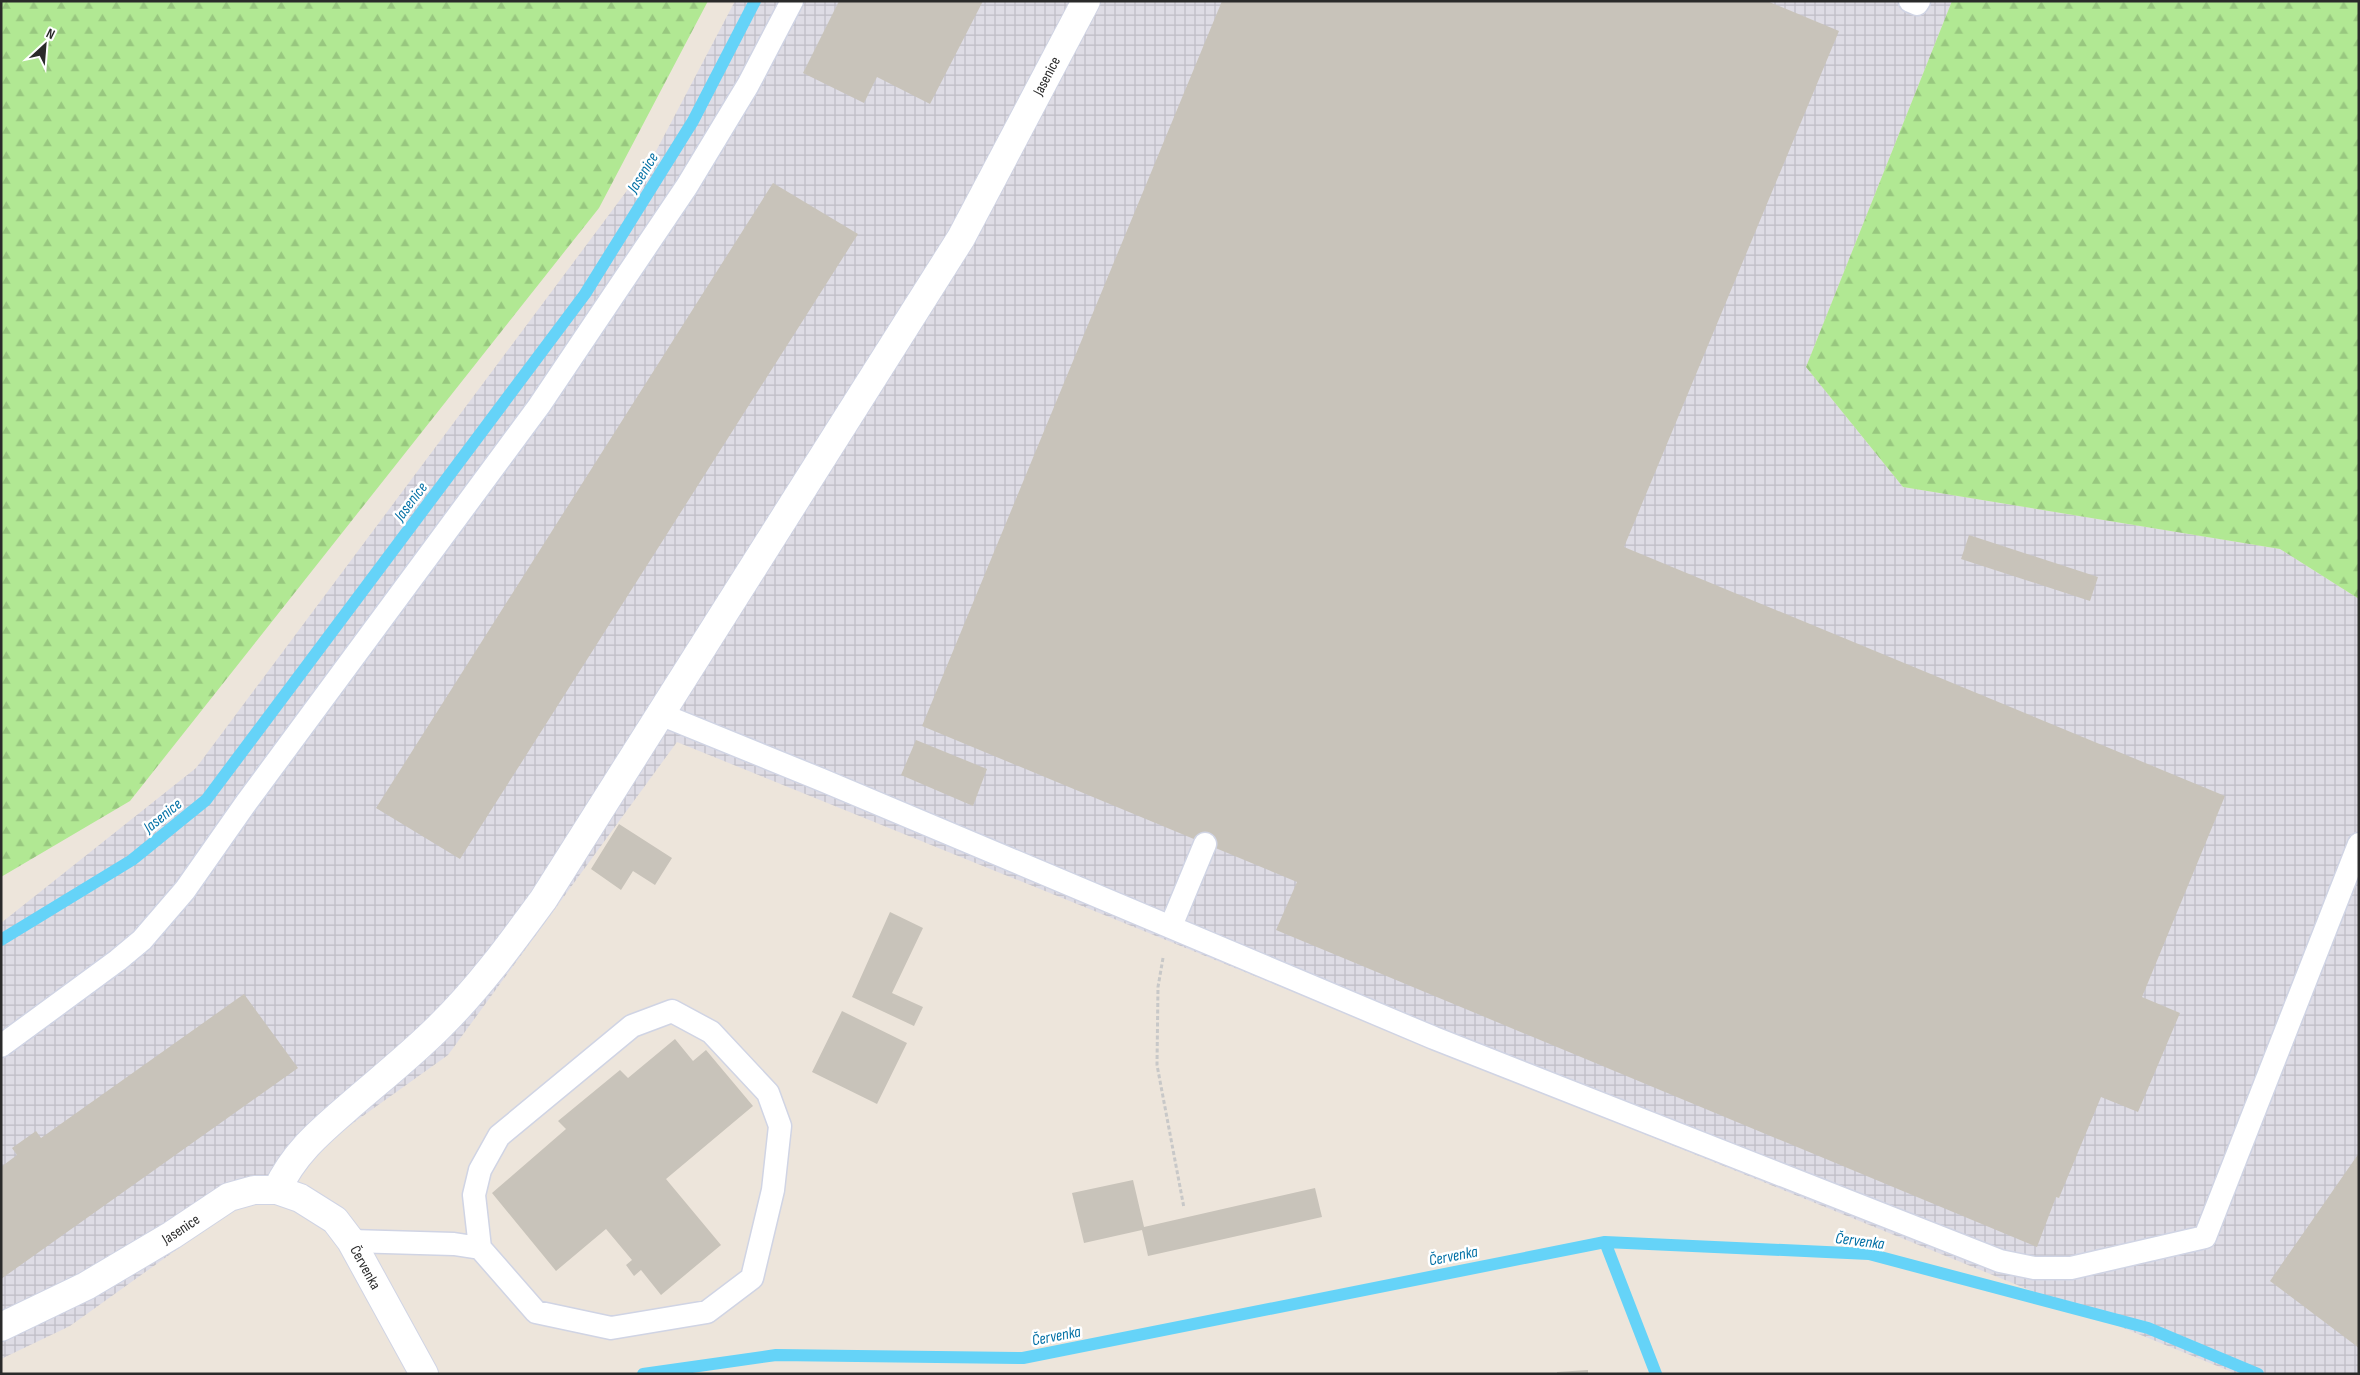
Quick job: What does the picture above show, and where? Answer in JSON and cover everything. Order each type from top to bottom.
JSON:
[{"type":"street","name":"Jasenice","points":[[1,1327],[86,1286],[148,1250],[229,1197],[254,1190],[277,1190],[285,1171],[312,1139],[440,1026],[506,951],[542,900],[960,238],[1086,1]]},
{"type":"street","name":"Červenka","points":[[277,1190],[300,1198],[335,1220],[351,1242],[424,1374]]},
{"type":"lane","points":[[1,1046],[118,960],[159,922],[185,890],[246,802],[539,406],[687,186],[748,85],[792,1]]},
{"type":"lane","points":[[1910,1],[1918,4],[1919,1]]},
{"type":"lane","points":[[660,714],[1171,926],[1434,1038],[2000,1261],[2034,1268],[2071,1268],[2205,1237],[2359,844]]},
{"type":"lane","points":[[1171,926],[1205,844]]},
{"type":"lane","points":[[351,1242],[454,1244],[480,1248],[536,1312],[611,1328],[707,1312],[752,1278],[773,1190],[780,1126],[768,1093],[711,1032],[672,1011],[632,1026],[499,1136],[480,1170],[474,1194],[480,1248]]},
{"type":"path","points":[[1171,926],[1164,950],[1158,987],[1157,1065],[1184,1208]]},
{"type":"shaded area","points":[[735,1],[1952,1],[1806,367],[1903,487],[2280,549],[2359,599],[2359,1374],[2237,1374],[677,742],[448,1055],[70,1326],[1,1359],[1,923],[196,768],[655,153]]},
{"type":"green space","points":[[1,1],[708,1],[599,208],[130,801],[1,877]]},
{"type":"green space","points":[[1952,1],[2359,1],[2359,599],[2280,549],[1903,487],[1806,367]]},
{"type":"building","points":[[839,1],[983,1],[930,104],[877,77],[864,103],[803,73]]},
{"type":"building","points":[[1222,1],[1767,1],[1839,31],[1624,547],[2225,796],[2142,997],[2180,1013],[2138,1112],[2101,1097],[2059,1198],[2056,1197],[2037,1247],[1276,930],[1297,882],[922,726]]},
{"type":"building","points":[[773,183],[858,234],[460,859],[376,808]]},
{"type":"building","points":[[1969,535],[2098,577],[2090,601],[1961,559]]},
{"type":"building","points":[[916,740],[987,769],[973,806],[901,775]]},
{"type":"building","points":[[619,824],[672,858],[655,885],[633,871],[621,890],[591,869]]},
{"type":"building","points":[[890,912],[923,928],[892,993],[923,1007],[914,1026],[852,997]]},
{"type":"building","points":[[244,994],[298,1068],[1,1279],[1,1167],[17,1155],[12,1148],[36,1131],[41,1138]]},
{"type":"building","points":[[842,1011],[907,1043],[877,1104],[812,1072]]},
{"type":"building","points":[[675,1039],[693,1061],[706,1050],[753,1106],[666,1179],[721,1245],[661,1295],[641,1270],[634,1276],[626,1265],[632,1260],[606,1229],[556,1271],[492,1193],[566,1129],[558,1121],[620,1070],[628,1078]]},
{"type":"building","points":[[2359,1153],[2359,1348],[2270,1281]]},
{"type":"building","points":[[1133,1180],[1144,1227],[1315,1188],[1322,1217],[1148,1256],[1142,1230],[1084,1243],[1072,1193]]},
{"type":"building","points":[[1588,1370],[1588,1374],[1557,1374],[1557,1372]]},
{"type":"waterway","name":"Jasenice","points":[[1,940],[132,860],[206,800],[585,294],[693,121],[755,1]]},
{"type":"waterway","points":[[1605,1242],[1656,1374]]},
{"type":"waterway","name":"Červenka","points":[[643,1374],[776,1355],[1023,1358],[1605,1242],[1869,1254],[2148,1328],[2258,1374]]}]
